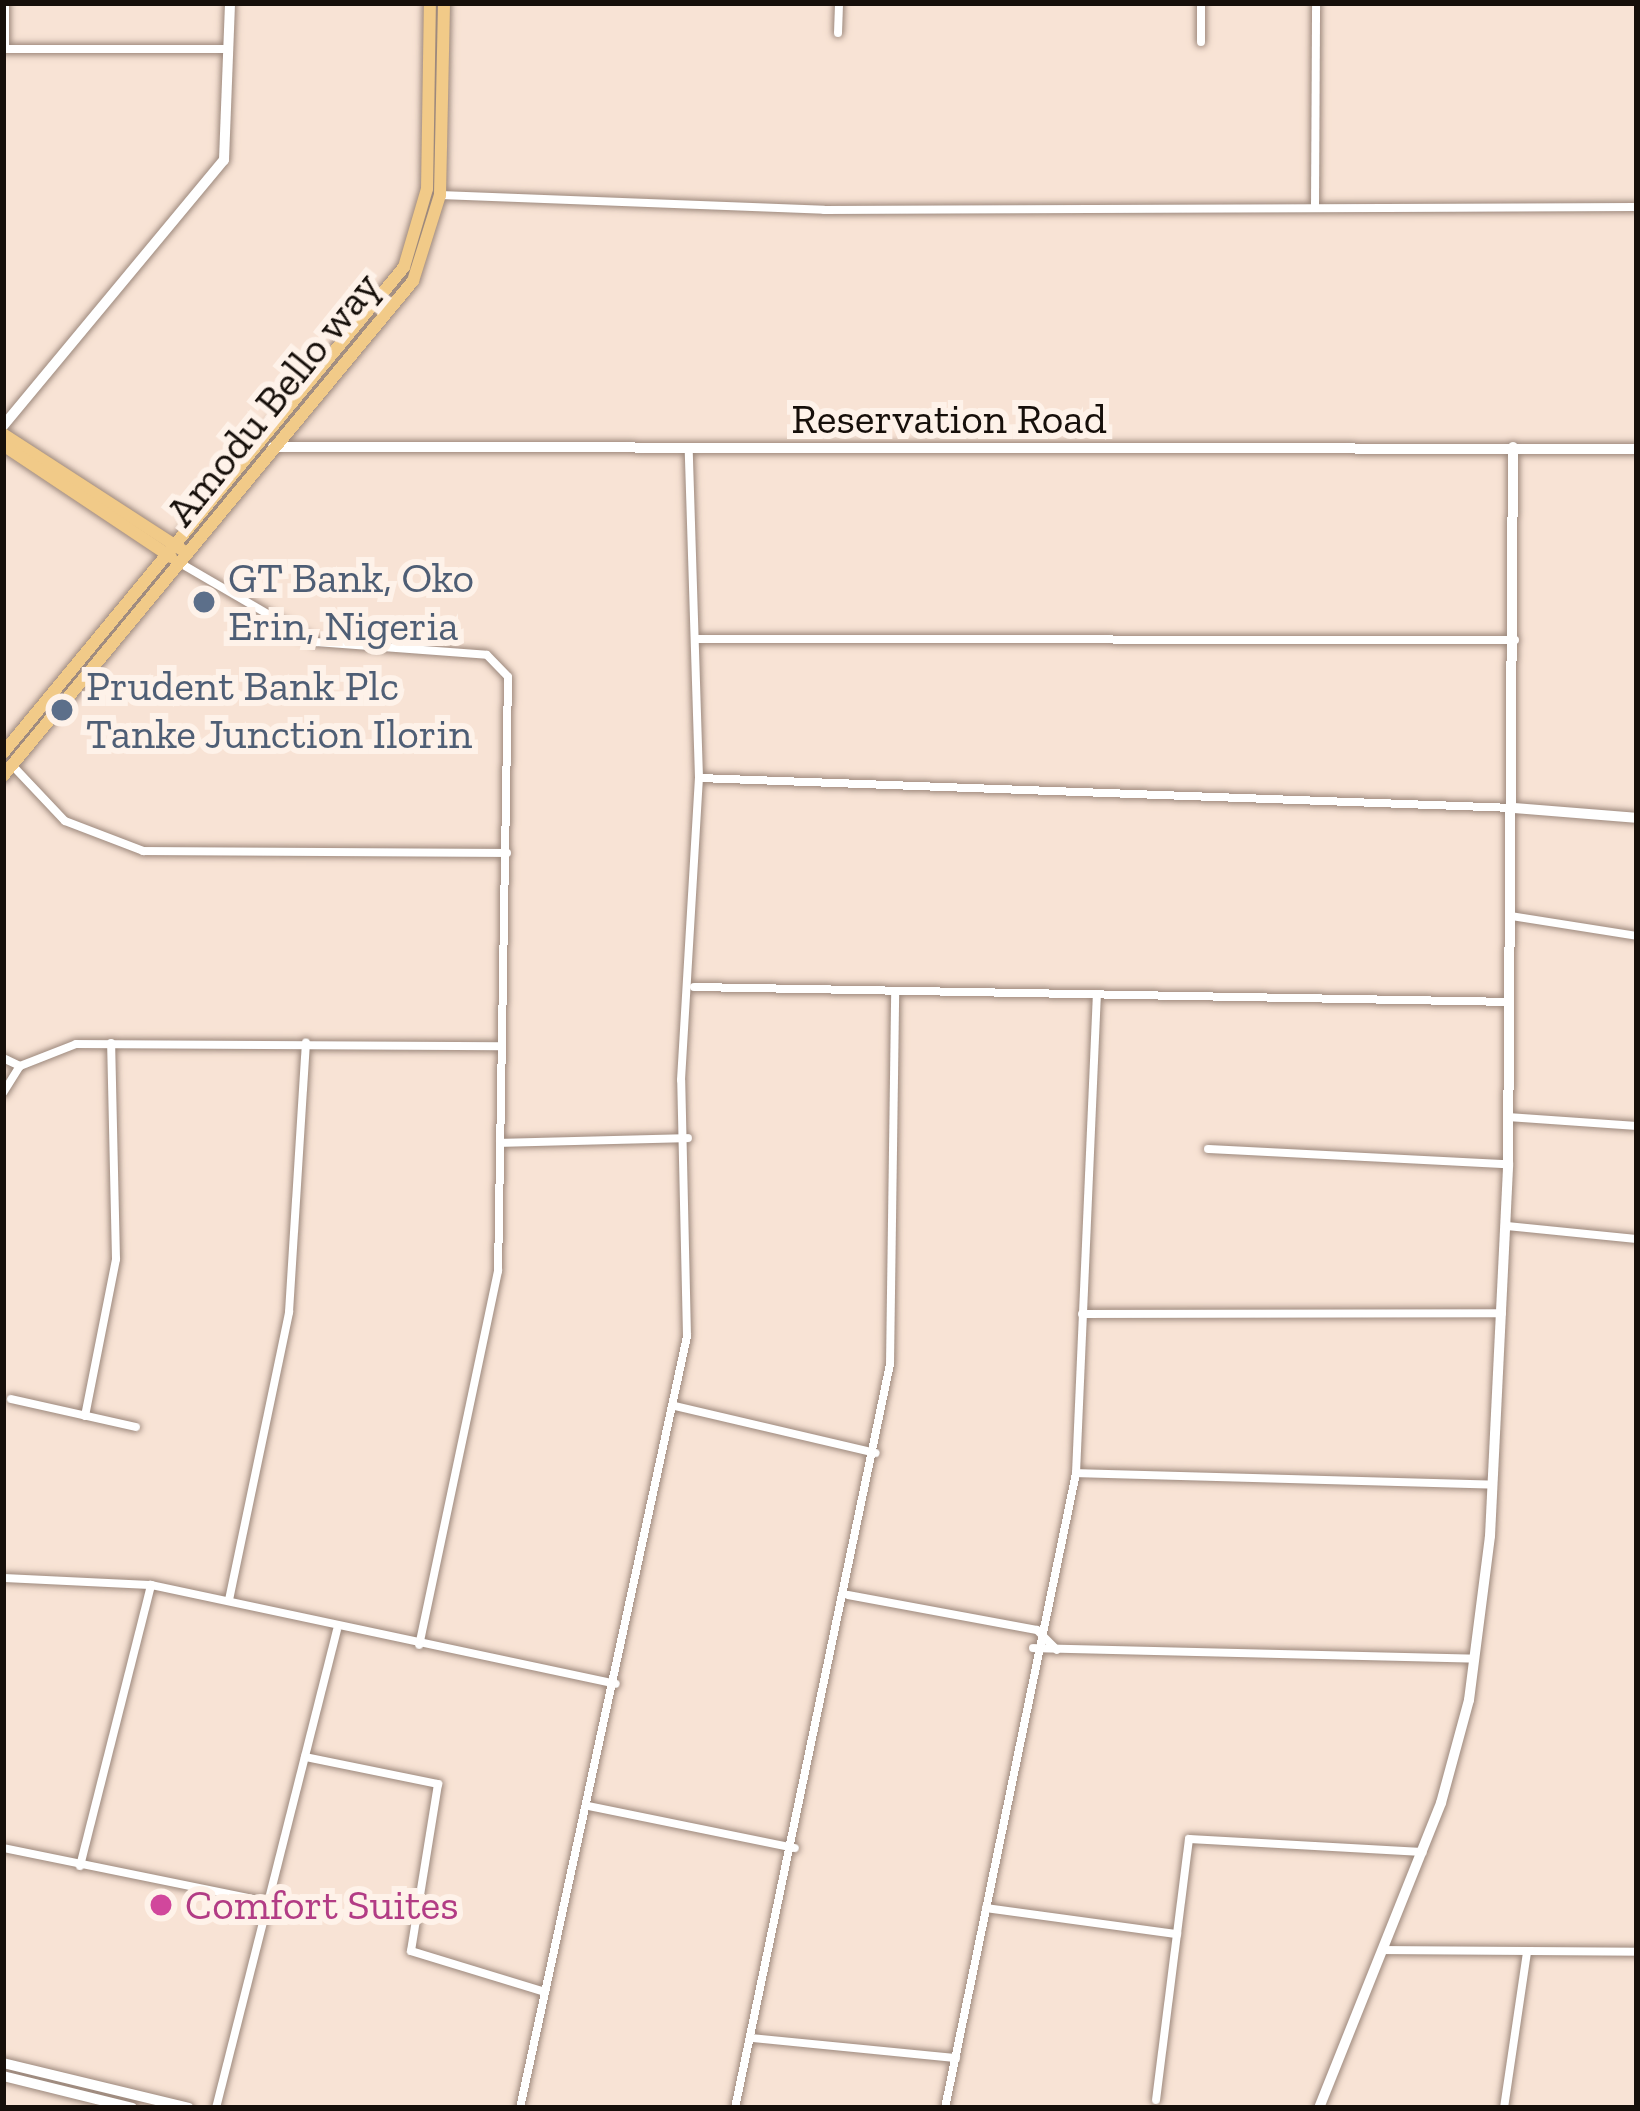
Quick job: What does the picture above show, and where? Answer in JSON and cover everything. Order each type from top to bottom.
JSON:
[{"type":"main road","name":"Amodu Bello way","points":[[8,771],[181,557],[262,443],[382,301],[418,235],[430,3]]},
{"type":"main road","name":"Amodu Bello way","points":[[3,753],[277,449],[413,280],[440,195],[444,3]]},
{"type":"main road","points":[[3,430],[181,557]]},
{"type":"main road","points":[[3,445],[181,557]]},
{"type":"street","points":[[5,3],[4,49],[230,49]]},
{"type":"street","points":[[3,430],[224,160],[230,3]]},
{"type":"street","points":[[838,33],[839,3]]},
{"type":"street","points":[[1201,3],[1201,41]]},
{"type":"street","points":[[1316,3],[1316,208]]},
{"type":"street","points":[[440,195],[824,210],[1637,207]]},
{"type":"street","name":"Reservation Road","points":[[262,443],[277,449],[689,452],[1637,449]]},
{"type":"street","points":[[1319,2108],[1424,1852],[1474,1659],[1494,1485],[1508,1164],[1517,640],[1513,447]]},
{"type":"street","points":[[520,2108],[675,1406],[688,1138],[681,1080],[694,987],[699,778],[689,452]]},
{"type":"street","points":[[181,557],[332,647],[497,659],[509,687],[493,1314],[419,1645]]},
{"type":"street","points":[[695,639],[1517,640]]},
{"type":"street","points":[[8,771],[65,821],[143,850],[507,853]]},
{"type":"street","points":[[699,778],[1513,808],[1637,818]]},
{"type":"street","points":[[1511,916],[1637,936]]},
{"type":"street","points":[[694,987],[1510,1002]]},
{"type":"street","points":[[735,2108],[848,1595],[890,1364],[896,994]]},
{"type":"street","points":[[945,2108],[1033,1648],[1076,1473],[1096,996]]},
{"type":"street","points":[[3,1093],[20,1066],[55,1048],[111,1042],[499,1046]]},
{"type":"street","points":[[86,1416],[116,1259],[111,1042]]},
{"type":"street","points":[[229,1600],[290,1312],[306,1042]]},
{"type":"street","points":[[3,1058],[20,1066]]},
{"type":"street","points":[[1508,1117],[1637,1126]]},
{"type":"street","points":[[500,1143],[688,1138]]},
{"type":"street","points":[[1208,1148],[1508,1164]]},
{"type":"street","points":[[1506,1226],[1637,1239]]},
{"type":"street","points":[[1082,1314],[1503,1312]]},
{"type":"street","points":[[11,1399],[136,1427]]},
{"type":"street","points":[[675,1406],[876,1453]]},
{"type":"street","points":[[1076,1473],[1494,1485]]},
{"type":"street","points":[[3,1578],[151,1585],[229,1600],[337,1630],[616,1684]]},
{"type":"street","points":[[80,1866],[151,1585]]},
{"type":"street","points":[[848,1595],[1037,1630],[1057,1650]]},
{"type":"street","points":[[216,2108],[273,1903],[337,1630]]},
{"type":"street","points":[[1033,1648],[1474,1659]]},
{"type":"street","points":[[305,1756],[438,1784],[411,1951],[545,1992]]},
{"type":"street","points":[[588,1806],[795,1848]]},
{"type":"street","points":[[1156,2100],[1195,1837],[1424,1852]]},
{"type":"street","points":[[3,1848],[273,1903]]},
{"type":"street","points":[[986,1908],[1177,1934]]},
{"type":"street","points":[[1380,1950],[1637,1952]]},
{"type":"street","points":[[1504,2108],[1527,1953]]},
{"type":"street","points":[[752,2038],[956,2058]]},
{"type":"street","points":[[3,2063],[189,2108]]},
{"type":"street","points":[[3,2076],[132,2108]]},
{"type":"place","name":"GT Bank, Oko Erin, Nigeria","points":[[204,602]]},
{"type":"place","name":"Prudent Bank Plc Tanke Junction Ilorin","points":[[62,710]]},
{"type":"place","name":"Comfort Suites","points":[[161,1905]]}]
